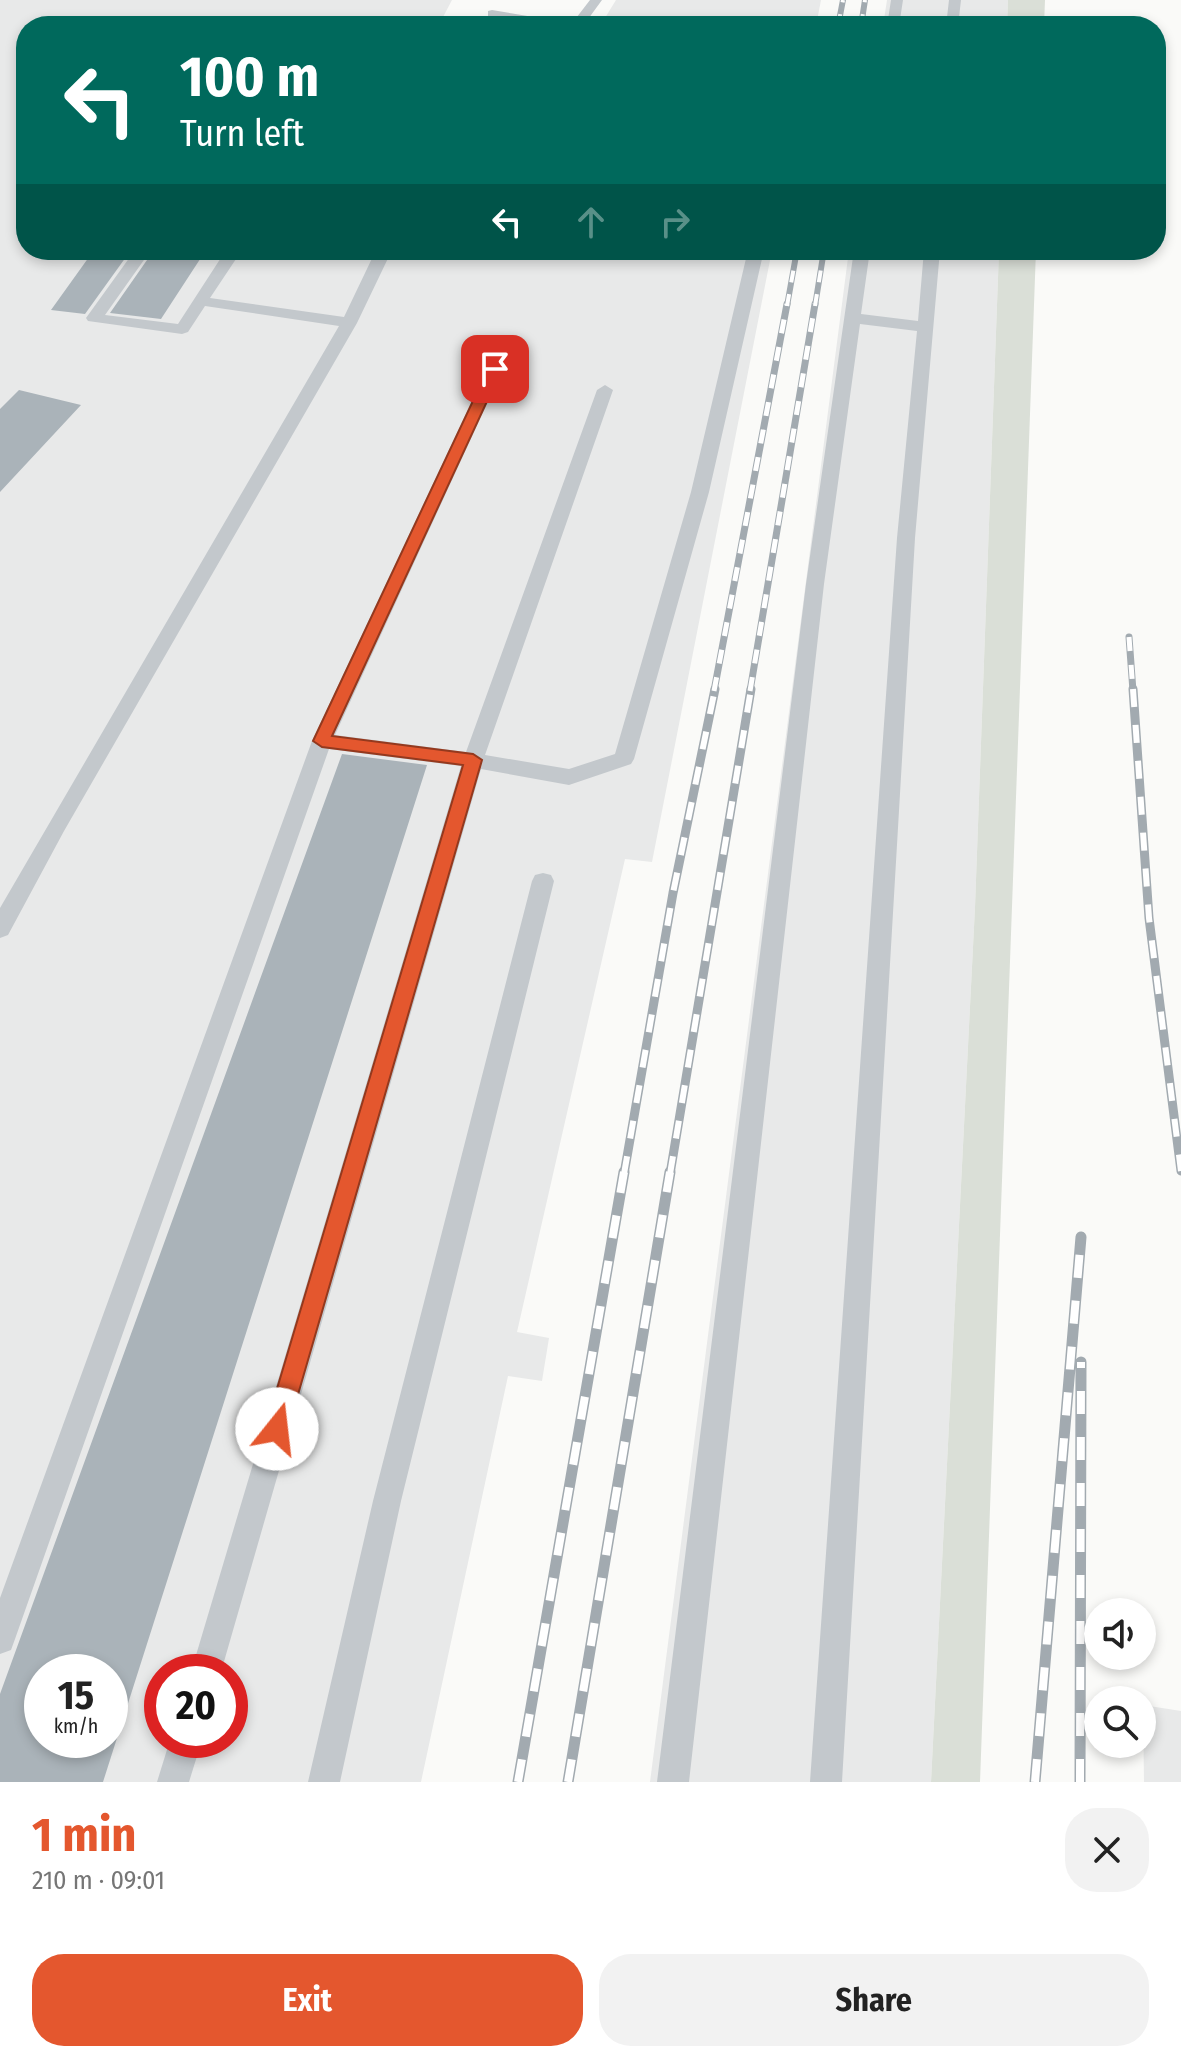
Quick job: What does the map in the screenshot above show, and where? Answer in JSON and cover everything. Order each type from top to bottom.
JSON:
[{"type":"lane","points":[[584,16],[596,0]]},
{"type":"lane","points":[[136,260],[94,318],[182,329],[227,260]]},
{"type":"lane","points":[[0,929],[64,813],[349,323],[379,260]]},
{"type":"lane","points":[[322,741],[473,760],[569,777],[624,759],[700,492],[754,260]]},
{"type":"lane","points":[[673,1782],[815,584],[861,260]]},
{"type":"lane","points":[[826,1782],[905,553],[931,260]]},
{"type":"lane","points":[[200,301],[349,323]]},
{"type":"lane","points":[[852,318],[925,327]]},
{"type":"lane","points":[[0,1639],[322,741],[495,369]]},
{"type":"lane","points":[[211,1654],[473,760],[605,390]]},
{"type":"lane","points":[[324,1782],[387,1501],[543,881]]},
{"type":"lane","points":[[173,1782],[180,1758]]},
{"type":"shaded area","points":[[0,0],[452,0],[444,16],[16,16],[16,260],[770,260],[652,862],[625,859],[517,1332],[549,1338],[542,1381],[508,1376],[421,1782],[0,1782]]},
{"type":"shaded area","points":[[616,0],[821,0],[818,16],[606,16]]},
{"type":"shaded area","points":[[887,0],[1008,0],[1007,16],[885,16]]},
{"type":"shaded area","points":[[1008,0],[1045,0],[1044,16],[1007,16]]},
{"type":"shaded area","points":[[848,260],[999,260],[975,907],[931,1782],[650,1782]]},
{"type":"shaded area","points":[[999,260],[1036,260],[980,1782],[931,1782],[975,907]]},
{"type":"shaded area","points":[[1156,1707],[1181,1711],[1181,1782],[1144,1782],[1144,1758],[1156,1758]]},
{"type":"building","points":[[87,260],[124,260],[85,314],[51,310]]},
{"type":"building","points":[[147,260],[199,260],[161,319],[110,313]]},
{"type":"building","points":[[19,390],[81,405],[0,492],[0,409]]},
{"type":"building","points":[[342,754],[427,765],[128,1704],[128,1654],[24,1654],[24,1758],[111,1758],[103,1782],[0,1782],[0,1694]]},
{"type":"railway","points":[[840,16],[843,0]]},
{"type":"railway","points":[[863,16],[865,0]]},
{"type":"railway","points":[[787,306],[795,260]]},
{"type":"railway","points":[[815,306],[822,260]]},
{"type":"railway","points":[[714,691],[787,304]]},
{"type":"railway","points":[[750,691],[815,304]]},
{"type":"railway","points":[[1129,637],[1133,691]]},
{"type":"railway","points":[[624,1174],[673,893],[715,689]]},
{"type":"railway","points":[[670,1174],[751,689]]},
{"type":"railway","points":[[1133,689],[1149,918],[1181,1171]]},
{"type":"railway","points":[[518,1782],[624,1172]]},
{"type":"railway","points":[[568,1782],[670,1172]]},
{"type":"railway","points":[[1035,1782],[1081,1237]]},
{"type":"railway","points":[[1080,1782],[1081,1362]]},
{"type":"route","points":[[277,1429],[473,760],[322,741],[495,369]]}]
